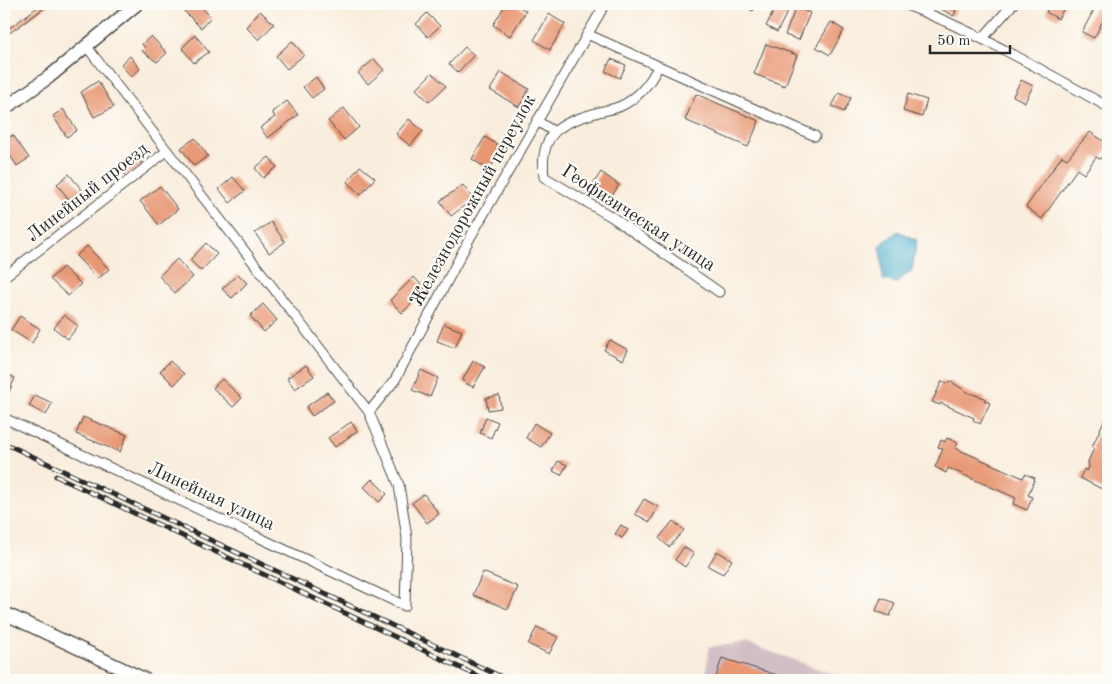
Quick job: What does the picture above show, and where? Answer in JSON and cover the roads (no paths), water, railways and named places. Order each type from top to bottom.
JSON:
[{"type":"street","points":[[4,109],[87,47],[137,4]]},
{"type":"street","name":"Железнодорожный переулок","points":[[369,412],[395,380],[471,236],[605,4]]},
{"type":"street","points":[[904,4],[937,16],[1108,107]]},
{"type":"street","points":[[982,39],[1013,4]]},
{"type":"street","points":[[587,34],[815,136]]},
{"type":"street","points":[[87,47],[369,412]]},
{"type":"street","points":[[536,121],[554,132],[561,125],[621,106],[638,95],[652,79],[658,67]]},
{"type":"street","name":"Геофизическая улица","points":[[554,132],[542,162],[544,177],[619,221],[719,292]]},
{"type":"street","name":"Линейный проезд","points":[[4,277],[167,151]]},
{"type":"street","name":"Линейная улица","points":[[4,418],[405,606],[407,538],[399,486],[369,412]]},
{"type":"street","points":[[4,613],[146,680]]},
{"type":"water","points":[[898,231],[917,240],[912,270],[897,283],[883,280],[880,245]]},
{"type":"railway","points":[[4,443],[508,680]]},
{"type":"railway","points":[[56,476],[486,680]]}]
